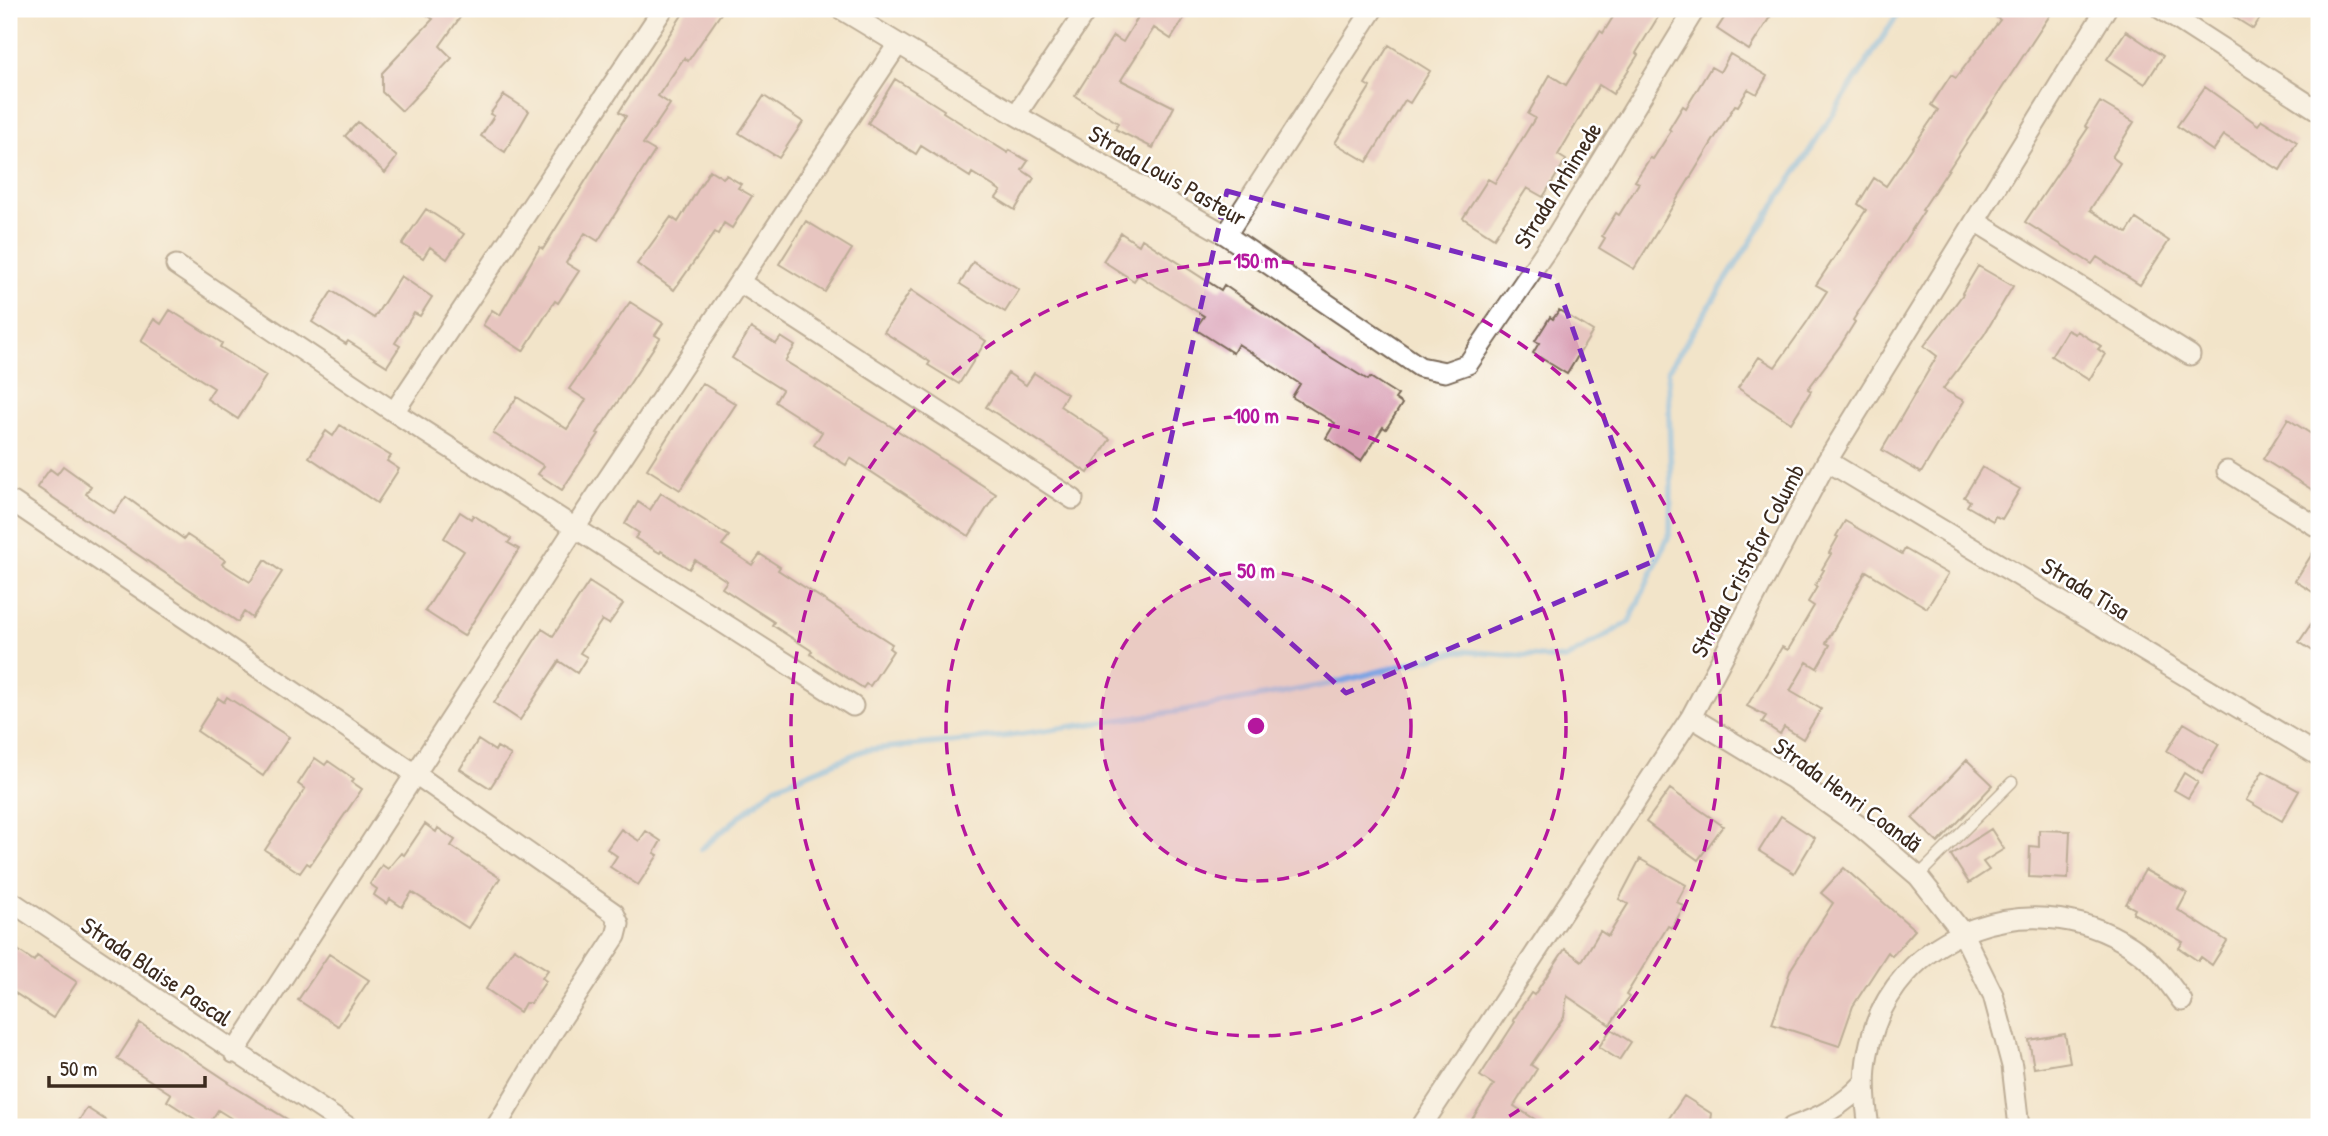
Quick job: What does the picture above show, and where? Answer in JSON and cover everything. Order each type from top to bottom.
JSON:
[{"type":"street","points":[[394,412],[663,9]]},
{"type":"street","name":"Strada Louis Pasteur","points":[[841,9],[1016,115],[1226,235],[1420,367],[1445,372]]},
{"type":"street","points":[[1016,115],[1087,9]]},
{"type":"street","points":[[1226,235],[1373,9]]},
{"type":"street","name":"Strada Arhimede","points":[[1445,372],[1468,363],[1534,268],[1695,9]]},
{"type":"street","name":"Strada Cristofor Columb","points":[[1421,1127],[1691,717],[1827,461],[2106,9]]},
{"type":"street","points":[[2161,9],[2319,111]]},
{"type":"street","points":[[234,1053],[575,528],[898,44]]},
{"type":"street","points":[[1975,221],[2190,355]]},
{"type":"street","points":[[176,265],[394,412],[853,706]]},
{"type":"street","points":[[741,283],[1073,499]]},
{"type":"street","name":"Strada Tisa","points":[[1827,461],[2319,756]]},
{"type":"street","points":[[2227,471],[2319,528]]},
{"type":"street","points":[[13,502],[414,773],[614,913],[618,924],[616,936],[554,1030],[496,1127]]},
{"type":"street","name":"Strada Henri Coandă","points":[[1691,717],[1793,779],[1862,828],[1918,876],[1962,932],[1993,995],[2012,1066],[2019,1127]]},
{"type":"street","name":"Strada Blaise Pascal","points":[[9,900],[348,1127]]},
{"type":"street","points":[[1869,1127],[1864,1083],[1868,1051],[1877,1021],[1892,994],[1911,969],[1935,948],[1962,932],[1992,922],[2023,917],[2054,917],[2085,924],[2114,936],[2141,953],[2164,975],[2182,1001]]},
{"type":"street","points":[[1792,1127],[1818,1118],[1850,1098],[1864,1083]]},
{"type":"lane","points":[[1918,876],[2012,782]]},
{"type":"highlighted area","points":[[1227,191],[1555,278],[1654,561],[1346,693],[1153,518]]},
{"type":"building","points":[[418,9],[466,9],[440,46],[452,58],[402,111],[382,92],[382,73],[433,19]]},
{"type":"building","points":[[686,9],[724,9],[688,61],[684,58],[658,96],[670,104],[643,144],[655,151],[598,241],[585,233],[566,263],[579,271],[558,303],[555,301],[523,351],[483,325],[492,310],[500,315],[540,247],[543,249],[626,116],[619,112]]},
{"type":"building","points":[[1143,9],[1190,9],[1171,39],[1154,28],[1121,80],[1174,107],[1153,148],[1115,129],[1118,123],[1075,96],[1113,36],[1123,42]]},
{"type":"building","points":[[1618,9],[1663,9],[1613,94],[1599,85],[1558,155],[1566,160],[1543,197],[1527,188],[1494,238],[1463,218],[1488,179],[1495,183],[1535,118],[1528,114],[1550,75],[1566,85],[1600,31],[1603,33]]},
{"type":"building","points":[[1730,9],[1775,9],[1749,50],[1717,29]]},
{"type":"building","points":[[1984,9],[2054,9],[1922,210],[1924,211],[1853,320],[1855,322],[1840,346],[1808,389],[1811,391],[1791,423],[1738,388],[1759,357],[1775,367],[1807,322],[1827,291],[1816,285],[1866,210],[1858,204],[1874,178],[1886,186],[1938,110],[1931,105],[1951,75],[1956,78],[2000,20]]},
{"type":"building","points":[[2221,9],[2266,9],[2253,29]]},
{"type":"building","points":[[2126,31],[2163,56],[2145,84],[2107,59]]},
{"type":"building","points":[[1389,45],[1430,71],[1410,103],[1405,100],[1367,162],[1335,143],[1370,87],[1365,84]]},
{"type":"building","points":[[1730,54],[1767,76],[1757,94],[1748,89],[1738,106],[1735,105],[1634,269],[1599,248],[1605,238],[1602,236],[1639,183],[1635,181],[1671,131],[1669,129],[1683,106],[1686,108],[1711,67],[1720,72]]},
{"type":"building","points":[[895,79],[1008,153],[1009,150],[1028,161],[1022,170],[1034,178],[1015,210],[996,198],[1001,191],[972,173],[970,177],[921,146],[916,154],[868,123]]},
{"type":"building","points":[[2205,87],[2258,125],[2262,120],[2297,142],[2280,170],[2224,135],[2213,151],[2177,126]]},
{"type":"building","points":[[504,95],[529,111],[505,152],[481,136],[494,116],[490,114]]},
{"type":"building","points":[[764,96],[803,122],[779,158],[739,133]]},
{"type":"building","points":[[2100,102],[2134,122],[2112,157],[2120,163],[2090,210],[2127,233],[2136,219],[2169,241],[2140,285],[2097,257],[2092,264],[2025,222],[2088,128],[2085,126]]},
{"type":"building","points":[[358,122],[397,157],[385,173],[345,136]]},
{"type":"building","points":[[710,170],[741,184],[738,188],[752,196],[732,228],[724,223],[718,234],[715,232],[674,290],[637,264],[671,217],[678,222]]},
{"type":"building","points":[[426,209],[464,234],[447,259],[430,247],[423,258],[402,244]]},
{"type":"building","points":[[806,221],[852,249],[825,292],[779,264]]},
{"type":"building","points":[[1121,233],[1139,245],[1142,239],[1221,290],[1224,285],[1306,342],[1398,395],[1395,399],[1402,404],[1361,461],[1326,438],[1335,423],[1292,397],[1300,384],[1238,344],[1233,353],[1195,329],[1204,316],[1138,275],[1134,281],[1103,261]]},
{"type":"building","points":[[973,262],[1019,290],[1005,312],[960,284]]},
{"type":"building","points":[[1978,266],[2013,286],[1984,335],[1943,389],[1964,401],[1921,473],[1882,450],[1937,356],[1924,346],[1963,294]]},
{"type":"building","points":[[401,276],[432,297],[420,316],[414,313],[395,343],[400,346],[387,366],[312,322],[332,291],[374,318]]},
{"type":"building","points":[[911,290],[986,341],[959,384],[884,332]]},
{"type":"building","points":[[630,302],[663,323],[655,335],[660,338],[562,490],[538,474],[544,466],[493,433],[517,397],[567,429],[586,400],[569,389]]},
{"type":"building","points":[[170,310],[222,343],[220,347],[266,376],[238,419],[207,399],[214,388],[141,341],[154,319],[161,324]]},
{"type":"building","points":[[1559,310],[1593,331],[1567,374],[1533,353],[1539,343],[1535,341],[1550,317],[1553,319]]},
{"type":"building","points":[[751,328],[776,344],[781,337],[795,346],[785,361],[996,494],[969,536],[850,458],[846,465],[814,445],[822,432],[775,402],[782,390],[732,358]]},
{"type":"building","points":[[2067,330],[2075,334],[2077,331],[2101,346],[2098,349],[2105,354],[2089,380],[2051,356]]},
{"type":"building","points":[[1008,373],[1026,385],[1034,373],[1067,394],[1060,406],[1110,439],[1088,473],[986,407]]},
{"type":"building","points":[[702,383],[736,404],[680,490],[647,469]]},
{"type":"building","points":[[2288,419],[2319,439],[2319,494],[2263,459]]},
{"type":"building","points":[[340,425],[391,456],[387,461],[399,469],[377,503],[309,457],[326,431],[333,436]]},
{"type":"building","points":[[63,466],[91,486],[86,494],[114,513],[126,497],[184,539],[187,535],[225,560],[222,564],[250,582],[265,560],[282,572],[252,618],[244,612],[238,622],[37,487],[50,469],[57,474]]},
{"type":"building","points":[[1982,467],[2020,489],[2002,519],[1995,516],[1993,521],[1967,506],[1970,501],[1964,497]]},
{"type":"building","points":[[661,493],[729,536],[722,545],[752,565],[760,554],[780,567],[778,570],[892,644],[889,648],[893,651],[870,686],[866,684],[863,688],[810,654],[812,651],[772,625],[774,622],[722,588],[727,581],[695,560],[689,569],[635,538],[639,533],[625,524],[638,502],[650,510]]},
{"type":"building","points":[[460,512],[471,519],[473,515],[511,539],[508,543],[519,549],[464,636],[425,611],[464,551],[444,538]]},
{"type":"building","points":[[1845,521],[1902,554],[1905,549],[1948,574],[1927,608],[1866,571],[1826,643],[1830,645],[1817,668],[1807,662],[1790,691],[1821,709],[1803,739],[1784,727],[1780,734],[1762,722],[1766,716],[1747,706],[1782,647],[1788,650],[1814,606],[1808,602]]},
{"type":"building","points":[[2319,543],[2319,596],[2295,581]]},
{"type":"building","points":[[589,582],[623,604],[609,624],[602,620],[580,653],[587,657],[577,673],[559,661],[520,720],[494,703],[542,629],[553,636]]},
{"type":"building","points":[[2319,612],[2319,655],[2299,642]]},
{"type":"building","points":[[227,697],[289,737],[263,776],[197,731],[218,698],[224,702]]},
{"type":"building","points":[[2184,723],[2219,744],[2202,773],[2167,751]]},
{"type":"building","points":[[478,740],[495,751],[497,747],[511,755],[490,788],[460,769]]},
{"type":"building","points":[[315,758],[325,765],[328,761],[354,779],[352,782],[362,789],[310,865],[307,863],[300,873],[265,850],[305,789],[298,784]]},
{"type":"building","points":[[1967,760],[1993,785],[1938,843],[1912,818]]},
{"type":"building","points":[[2263,771],[2299,791],[2282,821],[2246,800]]},
{"type":"building","points":[[2184,773],[2198,782],[2188,798],[2174,790]]},
{"type":"building","points":[[1670,789],[1723,826],[1698,860],[1646,822]]},
{"type":"building","points":[[1781,816],[1815,838],[1794,873],[1759,851]]},
{"type":"building","points":[[425,824],[436,832],[438,828],[455,840],[451,846],[500,878],[468,928],[412,892],[402,907],[390,899],[387,904],[374,895],[377,889],[370,884],[382,865],[388,869],[401,853],[404,855]]},
{"type":"building","points":[[621,829],[639,841],[646,831],[661,841],[654,853],[658,855],[638,885],[610,867],[617,856],[607,849]]},
{"type":"building","points":[[1991,829],[2004,849],[1983,862],[1989,870],[1969,883],[1951,855]]},
{"type":"building","points":[[2039,830],[2070,831],[2068,879],[2029,877],[2030,846],[2039,847]]},
{"type":"building","points":[[1640,859],[1686,885],[1677,902],[1684,906],[1672,928],[1668,926],[1626,995],[1629,997],[1610,1025],[1567,996],[1564,1017],[1531,1065],[1537,1069],[1514,1106],[1547,1127],[1467,1127],[1494,1085],[1480,1076],[1515,1022],[1513,1020],[1531,993],[1534,995],[1565,949],[1582,961],[1600,931],[1608,936],[1628,904],[1619,899]]},
{"type":"building","points":[[1844,868],[1915,930],[1892,956],[1888,952],[1853,1006],[1839,1046],[1772,1024],[1791,969],[1833,903],[1821,893]]},
{"type":"building","points":[[2145,870],[2187,893],[2178,910],[2227,941],[2212,965],[2201,957],[2198,961],[2179,948],[2183,942],[2133,913],[2135,909],[2126,904]]},
{"type":"building","points":[[9,944],[34,961],[37,956],[77,982],[53,1018],[9,989]]},
{"type":"building","points":[[514,948],[548,970],[542,978],[546,981],[531,1003],[525,1003],[520,1012],[486,989]]},
{"type":"building","points":[[329,954],[369,980],[338,1026],[298,1000]]},
{"type":"building","points":[[140,1023],[228,1083],[300,1127],[245,1127],[218,1110],[207,1127],[167,1101],[171,1094],[117,1059]]},
{"type":"building","points":[[1611,1029],[1631,1042],[1619,1060],[1599,1047]]},
{"type":"building","points":[[2065,1034],[2070,1062],[2034,1068],[2029,1040]]},
{"type":"building","points":[[1684,1096],[1712,1114],[1710,1127],[1663,1127]]},
{"type":"building","points":[[87,1108],[116,1127],[75,1127]]},
{"type":"waterway","points":[[701,849],[775,787],[865,750],[1007,736],[1180,711],[1330,684],[1459,651],[1565,659],[1629,622],[1670,533],[1668,370],[1901,9]]}]
